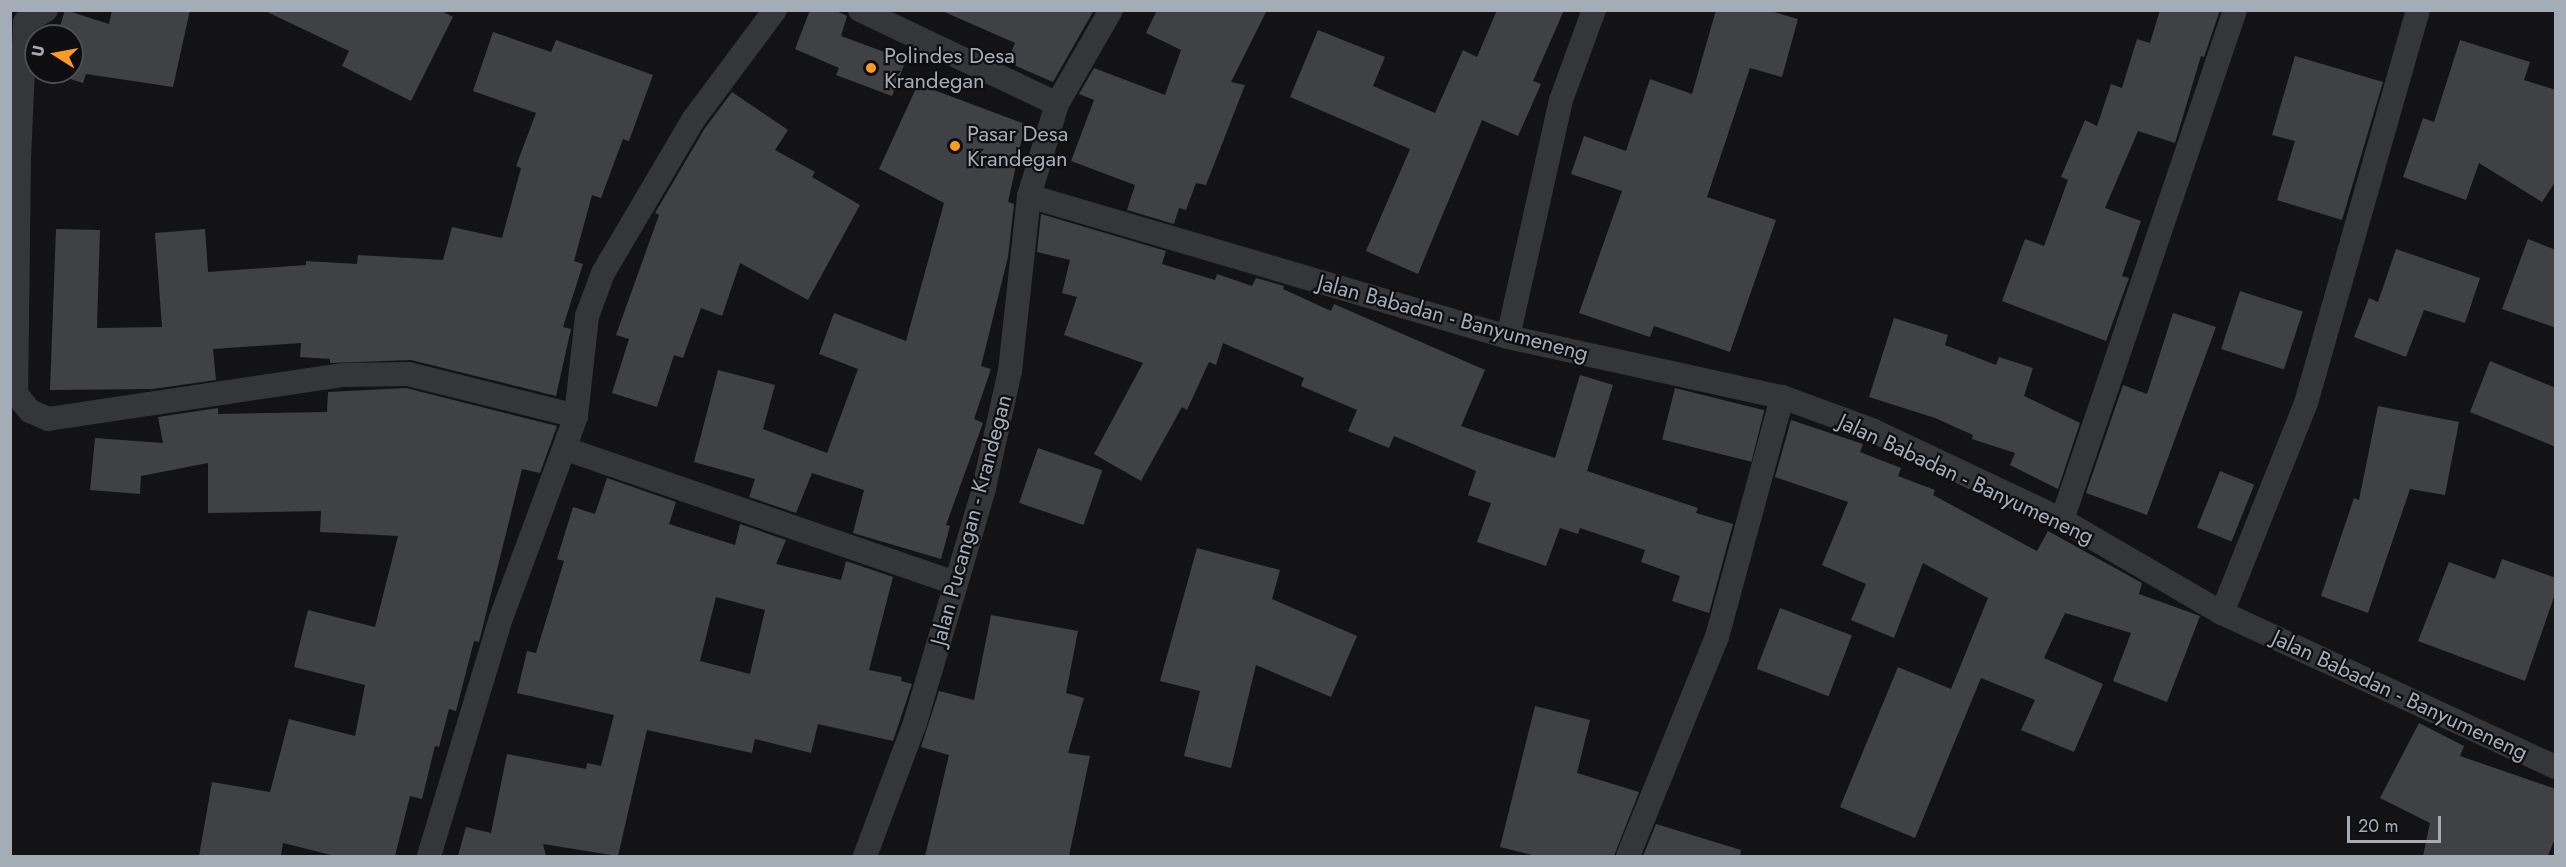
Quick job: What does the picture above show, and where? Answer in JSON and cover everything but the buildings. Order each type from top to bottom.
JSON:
[{"type":"street","points":[[46,10],[25,22],[19,157],[16,394],[30,411],[48,419],[344,375],[408,374],[576,416]]},
{"type":"street","points":[[429,856],[501,618],[566,449],[576,416],[587,316],[603,273],[693,120],[775,10]]},
{"type":"street","points":[[860,10],[1057,104]]},
{"type":"street","name":"Jalan Pucangan - Krandegan","points":[[864,856],[915,723],[984,488],[1010,371],[1029,196],[1057,104],[1111,10]]},
{"type":"street","points":[[1508,338],[1561,99],[1594,10]]},
{"type":"street","points":[[2062,520],[2235,10]]},
{"type":"street","points":[[2222,613],[2306,403],[2418,10]]},
{"type":"street","name":"Jalan Babadan - Banyumeneng","points":[[1029,196],[1508,338],[1782,397],[1872,430],[2062,520],[2222,613],[2556,767]]},
{"type":"street","points":[[1628,856],[1717,637],[1782,397]]},
{"type":"street","points":[[566,449],[955,583]]},
{"type":"place","name":"Polindes Desa Krandegan","points":[[871,68]]},
{"type":"place","name":"Pasar Desa Krandegan","points":[[955,146]]}]
